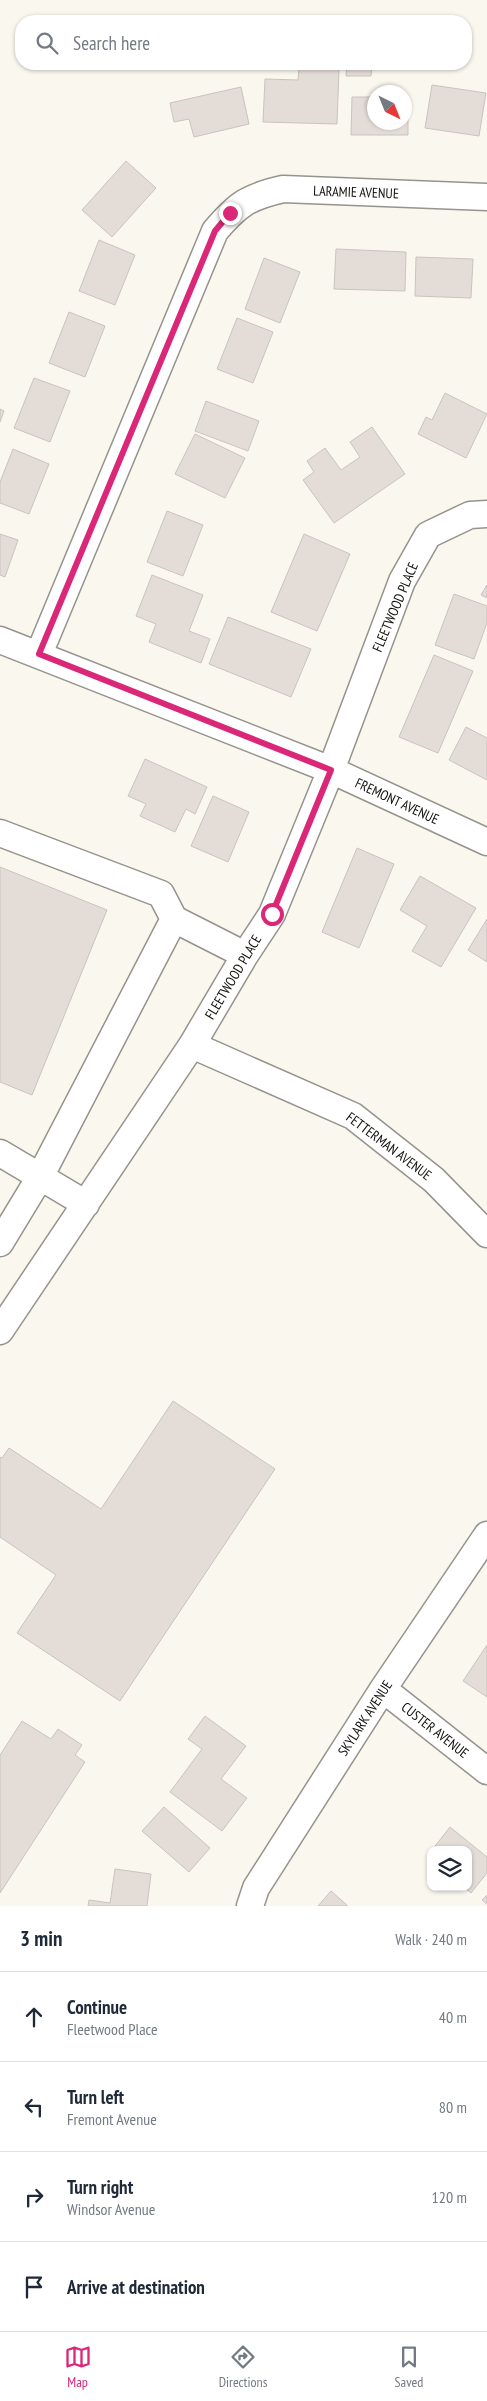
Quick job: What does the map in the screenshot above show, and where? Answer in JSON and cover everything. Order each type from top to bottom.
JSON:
[{"type":"street","name":"LARAMIE AVENUE","points":[[39,654],[215,231],[230,213],[256,196],[283,189],[487,197]]},
{"type":"street","name":"FLEETWOOD PLACE","points":[[0,1331],[192,1046],[245,955],[272,914],[331,770],[402,581],[428,535],[470,515],[487,514]]},
{"type":"street","name":"FREMONT AVENUE","points":[[0,640],[331,770],[487,842]]},
{"type":"street","points":[[0,834],[162,894],[174,919],[245,955]]},
{"type":"street","points":[[0,1243],[40,1178],[174,919]]},
{"type":"street","name":"FETTERMAN AVENUE","points":[[192,1046],[353,1116],[434,1180],[487,1234]]},
{"type":"street","points":[[0,1153],[86,1204]]},
{"type":"street","name":"SKYLARK AVENUE","points":[[250,1906],[256,1888],[384,1689],[487,1535]]},
{"type":"street","name":"CUSTER AVENUE","points":[[384,1689],[487,1771]]},
{"type":"building","points":[[299,70],[339,70],[337,124],[263,122],[265,79],[298,80]]},
{"type":"building","points":[[346,70],[372,70],[371,76],[346,76]]},
{"type":"building","points":[[432,85],[486,93],[479,136],[425,128]]},
{"type":"building","points":[[241,87],[249,124],[194,137],[189,119],[174,122],[170,103]]},
{"type":"building","points":[[352,97],[367,97],[367,130],[408,130],[408,135],[351,135]]},
{"type":"building","points":[[126,161],[156,188],[112,237],[82,210]]},
{"type":"building","points":[[99,240],[135,255],[115,305],[79,291]]},
{"type":"building","points":[[336,249],[406,252],[405,291],[334,289]]},
{"type":"building","points":[[416,257],[473,259],[471,298],[415,296]]},
{"type":"building","points":[[264,258],[300,272],[280,323],[245,309]]},
{"type":"building","points":[[69,312],[105,326],[85,377],[49,363]]},
{"type":"building","points":[[237,318],[273,332],[253,383],[217,369]]},
{"type":"building","points":[[34,378],[70,391],[50,442],[14,428]]},
{"type":"building","points":[[445,393],[487,414],[466,458],[418,434],[426,417],[432,420]]},
{"type":"building","points":[[206,401],[259,421],[248,451],[195,431]]},
{"type":"building","points":[[0,409],[4,411],[0,422]]},
{"type":"building","points":[[372,427],[405,474],[334,523],[303,480],[314,472],[307,461],[325,448],[341,470],[360,457],[350,442]]},
{"type":"building","points":[[195,434],[245,458],[225,498],[175,474]]},
{"type":"building","points":[[13,449],[49,464],[29,514],[0,503],[0,482]]},
{"type":"building","points":[[167,511],[203,525],[183,576],[147,562]]},
{"type":"building","points":[[0,534],[18,540],[5,577],[0,575]]},
{"type":"building","points":[[304,534],[350,554],[317,631],[271,612]]},
{"type":"building","points":[[152,575],[203,595],[189,631],[210,639],[201,663],[149,642],[156,624],[136,616]]},
{"type":"building","points":[[487,585],[487,598],[481,595]]},
{"type":"building","points":[[454,594],[487,606],[487,623],[474,659],[435,645]]},
{"type":"building","points":[[228,617],[311,649],[291,697],[209,664]]},
{"type":"building","points":[[434,655],[473,671],[438,753],[399,737]]},
{"type":"building","points":[[466,727],[487,738],[487,780],[449,760]]},
{"type":"building","points":[[145,759],[207,787],[195,814],[186,809],[175,832],[140,816],[146,804],[128,796]]},
{"type":"building","points":[[213,796],[249,812],[228,862],[191,846]]},
{"type":"building","points":[[357,848],[394,864],[359,948],[322,932]]},
{"type":"building","points":[[0,867],[107,910],[32,1095],[0,1082]]},
{"type":"building","points":[[420,876],[476,908],[441,967],[412,951],[427,926],[400,910]]},
{"type":"building","points":[[487,919],[487,962],[468,950]]},
{"type":"building","points":[[173,1401],[275,1469],[120,1701],[17,1633],[56,1575],[0,1537],[0,1457],[2,1458],[9,1448],[101,1509]]},
{"type":"building","points":[[487,1645],[487,1697],[463,1681]]},
{"type":"building","points":[[205,1716],[246,1746],[221,1779],[247,1798],[222,1831],[170,1792],[202,1749],[188,1739]]},
{"type":"building","points":[[22,1721],[51,1739],[58,1729],[82,1745],[75,1755],[85,1762],[0,1893],[0,1755]]},
{"type":"building","points":[[164,1807],[210,1848],[189,1872],[142,1831]]},
{"type":"building","points":[[450,1827],[487,1857],[487,1873],[471,1893],[469,1891],[472,1891],[472,1846],[435,1846]]},
{"type":"building","points":[[115,1869],[151,1874],[147,1906],[88,1906],[89,1900],[110,1903]]},
{"type":"building","points":[[331,1891],[348,1906],[318,1906]]},
{"type":"building","points":[[487,1895],[487,1904],[482,1900]]},
{"type":"route","points":[[230,213],[215,231],[39,654],[331,770],[272,914]]}]
